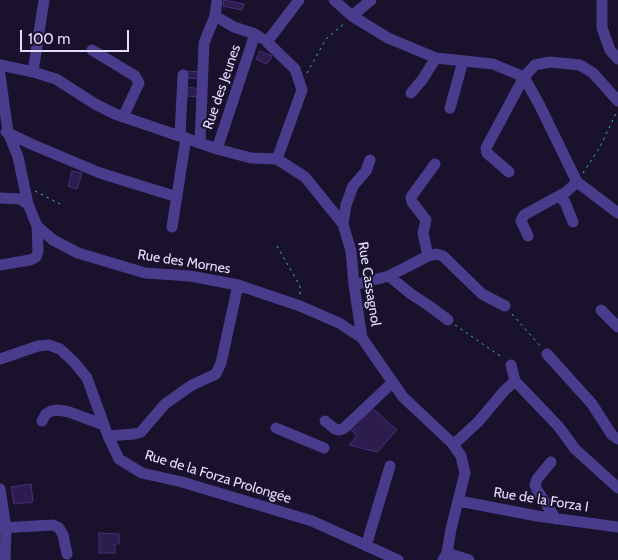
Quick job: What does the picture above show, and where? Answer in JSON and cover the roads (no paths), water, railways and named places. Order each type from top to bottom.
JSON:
[{"type":"street","points":[[33,72],[44,0]]},
{"type":"street","points":[[200,143],[204,43],[215,16],[218,0]]},
{"type":"street","points":[[267,42],[299,0]]},
{"type":"street","points":[[334,0],[352,16],[388,38],[436,58],[493,64],[524,77],[577,182],[618,214]]},
{"type":"street","points":[[352,16],[371,0]]},
{"type":"street","points":[[602,0],[602,28],[610,50],[618,59]]},
{"type":"street","points":[[0,65],[56,79],[95,104],[123,117],[216,149],[251,158],[277,159],[302,90],[295,69],[267,42],[255,34],[234,27],[215,16]]},
{"type":"street","name":"Rue des Jeunes","points":[[216,149],[255,34]]},
{"type":"street","points":[[92,50],[135,76],[138,83],[123,117]]},
{"type":"street","points":[[411,93],[436,58]]},
{"type":"street","points":[[450,108],[464,61]]},
{"type":"street","points":[[509,172],[487,153],[486,148],[524,77],[535,66],[550,62],[580,65],[593,73],[618,101]]},
{"type":"street","name":"Rue des Mornes","points":[[0,75],[4,132],[18,157],[28,204],[37,226],[53,240],[78,253],[145,273],[190,276],[238,286],[300,306],[338,323],[362,338]]},
{"type":"street","points":[[172,227],[183,137],[183,75]]},
{"type":"street","points":[[4,132],[100,173],[177,197]]},
{"type":"street","name":"Rue Cassagnol","points":[[277,159],[305,177],[343,224],[351,251],[362,338],[392,383],[453,445],[461,456],[466,473],[445,557]]},
{"type":"street","points":[[343,224],[346,205],[353,186],[366,171],[370,160]]},
{"type":"street","points":[[428,256],[423,233],[426,220],[412,202],[411,197],[435,164]]},
{"type":"street","points":[[528,236],[521,220],[524,215],[559,196],[577,182]]},
{"type":"street","points":[[559,196],[565,202],[573,222]]},
{"type":"street","points":[[0,198],[20,199],[28,204]]},
{"type":"street","points":[[0,265],[30,260],[36,257],[38,251],[37,226]]},
{"type":"street","points":[[354,285],[388,276],[428,256],[436,254],[443,256],[482,294],[505,306]]},
{"type":"street","points":[[388,276],[410,294],[428,304],[448,320]]},
{"type":"street","points":[[42,421],[46,414],[58,410],[69,412],[106,430],[134,434],[141,432],[165,404],[192,385],[216,374],[238,286]]},
{"type":"street","points":[[601,310],[618,327]]},
{"type":"street","name":"Rue de la Forza Prolongée","points":[[0,359],[38,346],[49,345],[60,349],[74,362],[86,378],[119,458],[142,473],[182,482],[312,521],[398,560]]},
{"type":"street","points":[[547,354],[592,404],[612,435],[618,439]]},
{"type":"street","points":[[511,365],[515,381],[559,427],[575,449],[618,488]]},
{"type":"street","points":[[453,445],[478,422],[515,381]]},
{"type":"street","points":[[325,421],[335,429],[343,429],[392,383]]},
{"type":"street","points":[[276,428],[324,448]]},
{"type":"street","points":[[551,462],[537,479],[535,485],[536,490],[556,519]]},
{"type":"street","points":[[366,546],[390,466]]},
{"type":"street","points":[[0,489],[5,560]]},
{"type":"street","name":"Rue de la Forza I","points":[[459,501],[556,519],[618,527]]},
{"type":"street","points":[[3,528],[53,525],[59,528],[64,535],[67,554]]},
{"type":"street","points":[[445,557],[469,560]]}]
